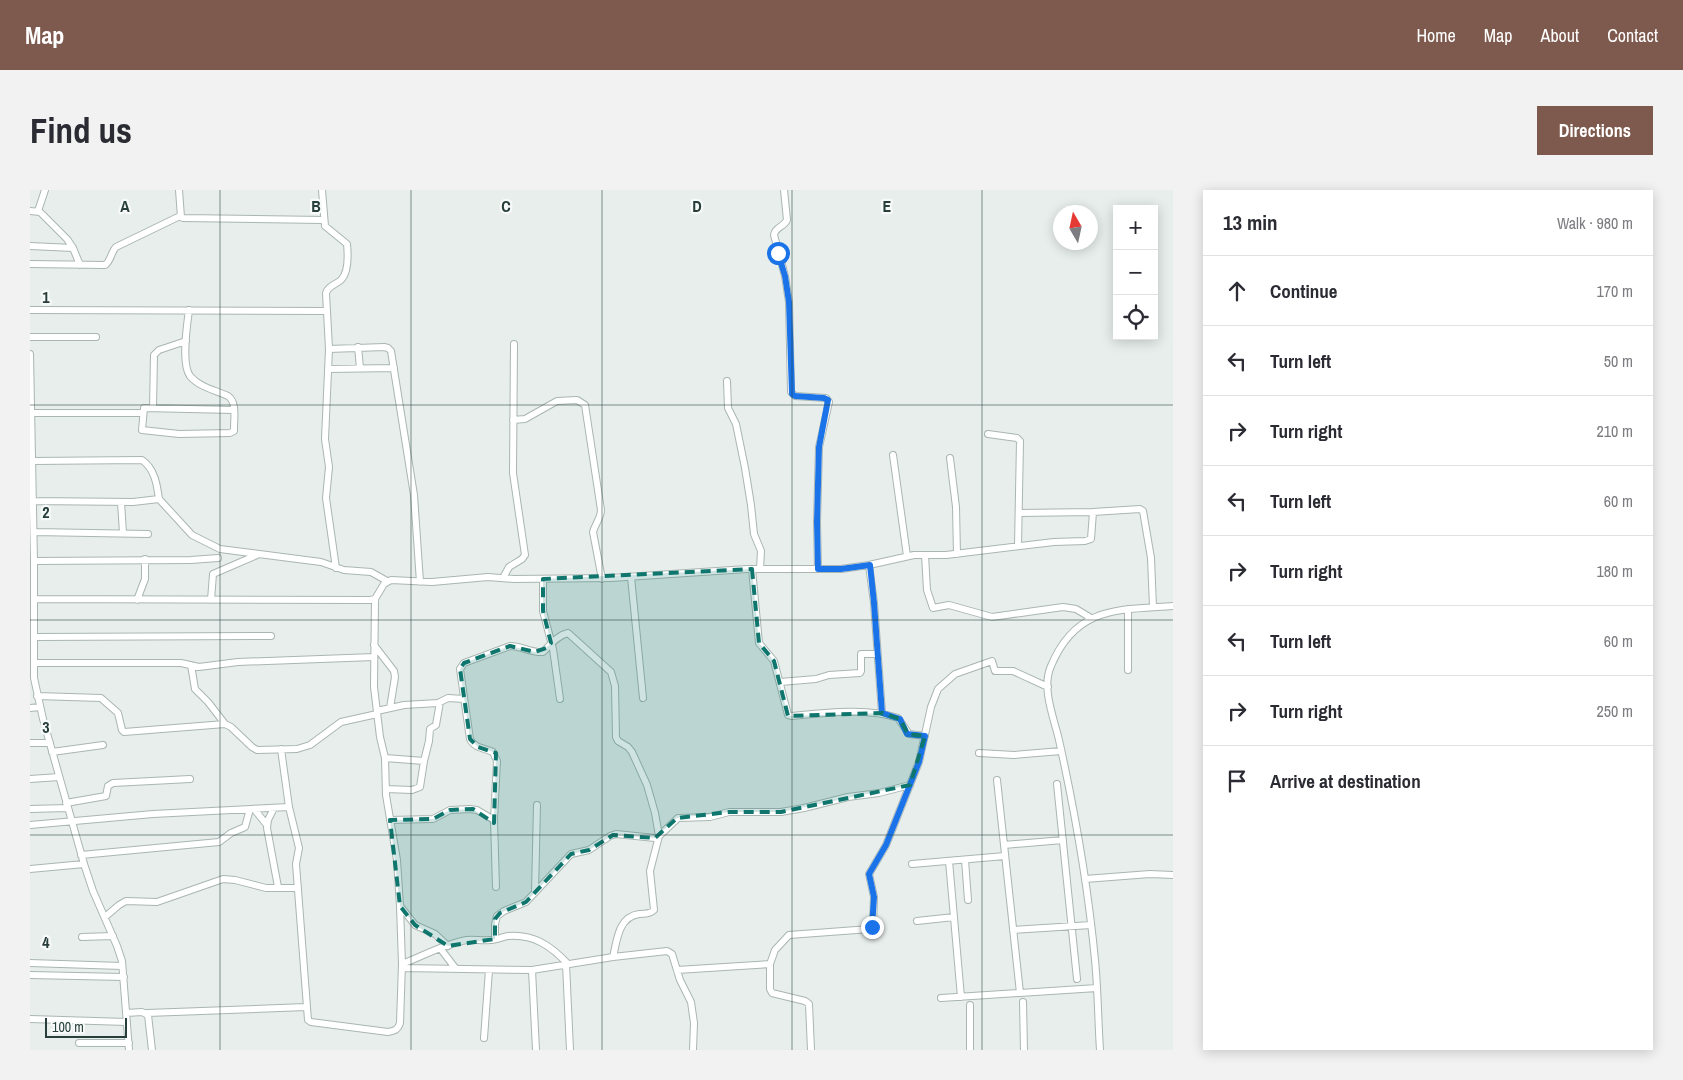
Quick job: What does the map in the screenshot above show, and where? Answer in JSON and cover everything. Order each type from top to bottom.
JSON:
[{"type":"street","points":[[38,211],[45,190]]},
{"type":"street","points":[[179,190],[180,216]]},
{"type":"street","points":[[322,190],[323,220],[327,228],[347,244],[347,260],[343,276],[326,291],[329,349],[326,440],[329,467],[326,498],[336,568]]},
{"type":"street","points":[[784,190],[787,220],[785,224],[776,230],[774,235],[785,276],[789,302],[792,394],[795,396],[824,398],[828,402],[819,447],[818,569]]},
{"type":"street","points":[[30,211],[38,211],[67,239],[80,265]]},
{"type":"street","points":[[30,264],[105,265],[108,263],[111,253],[116,247],[180,216],[183,218],[238,220],[323,220]]},
{"type":"street","points":[[30,246],[73,248]]},
{"type":"street","points":[[30,310],[327,311]]},
{"type":"street","points":[[189,310],[186,364],[190,376],[200,384],[233,400],[233,410],[233,432],[179,434],[144,431],[142,428],[144,408],[233,410]]},
{"type":"street","points":[[30,337],[96,337]]},
{"type":"street","points":[[153,408],[154,355],[159,350],[186,341]]},
{"type":"street","points":[[503,578],[509,567],[522,559],[525,554],[513,473],[514,344]]},
{"type":"street","points":[[329,349],[358,347],[388,348],[392,354],[414,495],[420,582]]},
{"type":"street","points":[[358,347],[360,368]]},
{"type":"street","points":[[30,354],[34,599],[32,613],[34,637],[32,678],[81,855],[93,891],[118,946],[124,977],[129,1046],[78,1043]]},
{"type":"street","points":[[328,369],[394,368]]},
{"type":"street","points":[[727,381],[728,410],[736,424],[745,468],[754,534],[761,551],[760,569]]},
{"type":"street","points":[[513,420],[528,418],[557,401],[577,400],[585,405],[601,510],[593,532],[602,579]]},
{"type":"street","points":[[31,414],[142,413]]},
{"type":"street","points":[[988,434],[1017,438],[1020,441],[1018,546]]},
{"type":"street","points":[[894,455],[906,556]]},
{"type":"street","points":[[950,458],[956,507],[957,554]]},
{"type":"street","points":[[32,461],[142,460],[154,476],[159,500],[192,535],[214,547],[228,551],[322,562],[344,570],[371,572],[387,582]]},
{"type":"street","points":[[33,501],[122,502],[159,500]]},
{"type":"street","points":[[122,502],[123,533]]},
{"type":"street","points":[[1019,512],[1142,510],[1151,558],[1153,607]]},
{"type":"street","points":[[281,749],[289,807],[299,848],[296,864],[307,1018],[310,1022],[388,1032],[395,1031],[399,1028],[400,1023],[402,966],[400,906],[397,860],[390,820],[374,687],[374,599],[387,582],[395,580],[446,582],[488,577],[602,579],[752,569],[841,569],[870,565],[906,556],[957,554],[1018,546],[1090,540],[1092,536],[1093,512]]},
{"type":"street","points":[[33,535],[148,534]]},
{"type":"street","points":[[214,547],[224,570]]},
{"type":"street","points":[[211,600],[212,575],[258,554]]},
{"type":"street","points":[[925,555],[927,585],[934,608],[949,605],[992,617],[1064,607],[1076,609],[1091,618]]},
{"type":"street","points":[[33,565],[145,559],[191,560],[218,558]]},
{"type":"street","points":[[137,600],[144,584],[145,559]]},
{"type":"street","points":[[870,565],[882,713]]},
{"type":"street","points":[[752,569],[759,644],[774,662],[789,716],[828,712],[882,713],[900,719],[907,734],[925,736]]},
{"type":"street","points":[[631,578],[644,698]]},
{"type":"street","points":[[543,579],[543,611],[551,643],[560,699]]},
{"type":"street","points":[[34,599],[374,599]]},
{"type":"street","points":[[1100,1050],[1091,925],[1085,879],[1062,751],[1048,687],[1048,674],[1068,637],[1091,618],[1099,614],[1128,609],[1173,606]]},
{"type":"street","points":[[1128,609],[1128,670]]},
{"type":"street","points":[[496,887],[494,820],[497,757],[493,752],[478,747],[471,742],[460,669],[464,663],[510,646],[543,652],[551,643],[568,633],[611,672],[615,686],[616,737],[618,741],[630,749],[647,785],[659,836],[650,872],[654,910],[650,913],[634,915],[621,925],[614,957]]},
{"type":"street","points":[[34,637],[271,636]]},
{"type":"street","points":[[374,645],[392,666],[395,673],[390,708]]},
{"type":"street","points":[[780,682],[816,679],[827,675],[860,673],[861,654],[878,654]]},
{"type":"street","points":[[34,663],[181,663],[202,666],[238,662],[374,657]]},
{"type":"street","points":[[811,1050],[809,1004],[805,1001],[772,993],[770,989],[770,964],[775,950],[788,935],[868,930],[872,927],[874,897],[869,874],[886,845],[919,762],[933,700],[938,689],[950,677],[961,671],[992,661],[995,671],[1013,671],[1048,687]]},
{"type":"street","points":[[191,665],[195,689],[225,724],[231,727],[254,749],[261,750],[306,747],[342,722],[390,708],[414,703],[440,702],[448,698],[464,699]]},
{"type":"street","points":[[38,696],[101,698],[118,713],[124,732],[225,724]]},
{"type":"street","points":[[386,789],[401,790],[419,788],[421,786],[430,728],[436,725],[440,702]]},
{"type":"street","points":[[30,708],[40,707]]},
{"type":"street","points":[[30,743],[50,743]]},
{"type":"street","points":[[52,752],[103,745]]},
{"type":"street","points":[[980,753],[1014,755],[1062,751]]},
{"type":"street","points":[[384,758],[424,760]]},
{"type":"street","points":[[30,778],[59,777]]},
{"type":"street","points":[[30,809],[67,805],[106,796],[108,786],[113,783],[190,779]]},
{"type":"street","points":[[997,780],[1020,993]]},
{"type":"street","points":[[495,939],[497,916],[504,911],[523,904],[571,854],[589,850],[610,836],[620,834],[651,838],[659,836],[678,818],[710,817],[729,812],[781,812],[848,797],[879,793],[910,784]]},
{"type":"street","points":[[1057,784],[1077,979]]},
{"type":"street","points":[[535,892],[537,805]]},
{"type":"street","points":[[30,825],[153,814],[289,807]]},
{"type":"street","points":[[274,808],[267,826],[278,888]]},
{"type":"street","points":[[252,809],[267,826]]},
{"type":"street","points":[[81,855],[219,842],[231,833],[243,829],[247,824],[252,809]]},
{"type":"street","points":[[390,820],[433,819],[450,810],[473,809],[494,820]]},
{"type":"street","points":[[1004,844],[1063,840]]},
{"type":"street","points":[[912,864],[1006,856]]},
{"type":"street","points":[[965,860],[968,900]]},
{"type":"street","points":[[949,861],[961,997]]},
{"type":"street","points":[[30,869],[84,864]]},
{"type":"street","points":[[1085,879],[1150,874],[1173,875]]},
{"type":"street","points":[[105,917],[126,901],[150,902],[164,900],[224,879],[259,887],[298,888]]},
{"type":"street","points":[[400,906],[415,925],[438,936],[448,946]]},
{"type":"street","points":[[917,921],[954,917]]},
{"type":"street","points":[[1013,930],[1091,925]]},
{"type":"street","points":[[82,937],[113,936]]},
{"type":"street","points":[[402,966],[440,948],[468,940],[495,939],[510,936],[534,938],[550,947],[567,964],[570,1050]]},
{"type":"street","points":[[440,948],[456,969]]},
{"type":"street","points":[[402,966],[532,970],[667,951],[672,954],[692,1007],[694,1023],[693,1050]]},
{"type":"street","points":[[30,963],[122,966]]},
{"type":"street","points":[[677,970],[770,964]]},
{"type":"street","points":[[484,1038],[489,970]]},
{"type":"street","points":[[532,970],[536,1050]]},
{"type":"street","points":[[30,975],[124,977]]},
{"type":"street","points":[[941,998],[1096,988]]},
{"type":"street","points":[[1023,1002],[1024,1050]]},
{"type":"street","points":[[970,1005],[970,1050]]},
{"type":"street","points":[[126,1013],[306,1007]]},
{"type":"street","points":[[147,1013],[152,1050]]},
{"type":"street","points":[[30,1019],[126,1022]]},
{"type":"highlighted area","points":[[752,569],[759,643],[774,661],[788,716],[882,713],[900,719],[908,734],[925,736],[910,785],[781,812],[729,812],[677,818],[655,838],[613,835],[589,850],[571,854],[526,902],[500,913],[495,919],[495,939],[448,946],[415,925],[400,906],[390,820],[433,819],[450,810],[473,809],[494,823],[496,753],[478,747],[470,739],[460,669],[464,663],[510,646],[535,652],[546,648],[551,643],[543,611],[543,579]]},
{"type":"route","points":[[778,253],[785,276],[789,302],[792,395],[828,400],[819,447],[818,569],[841,569],[870,565],[882,713],[900,719],[907,734],[925,736],[919,762],[886,845],[869,874],[874,897],[872,927]]}]
